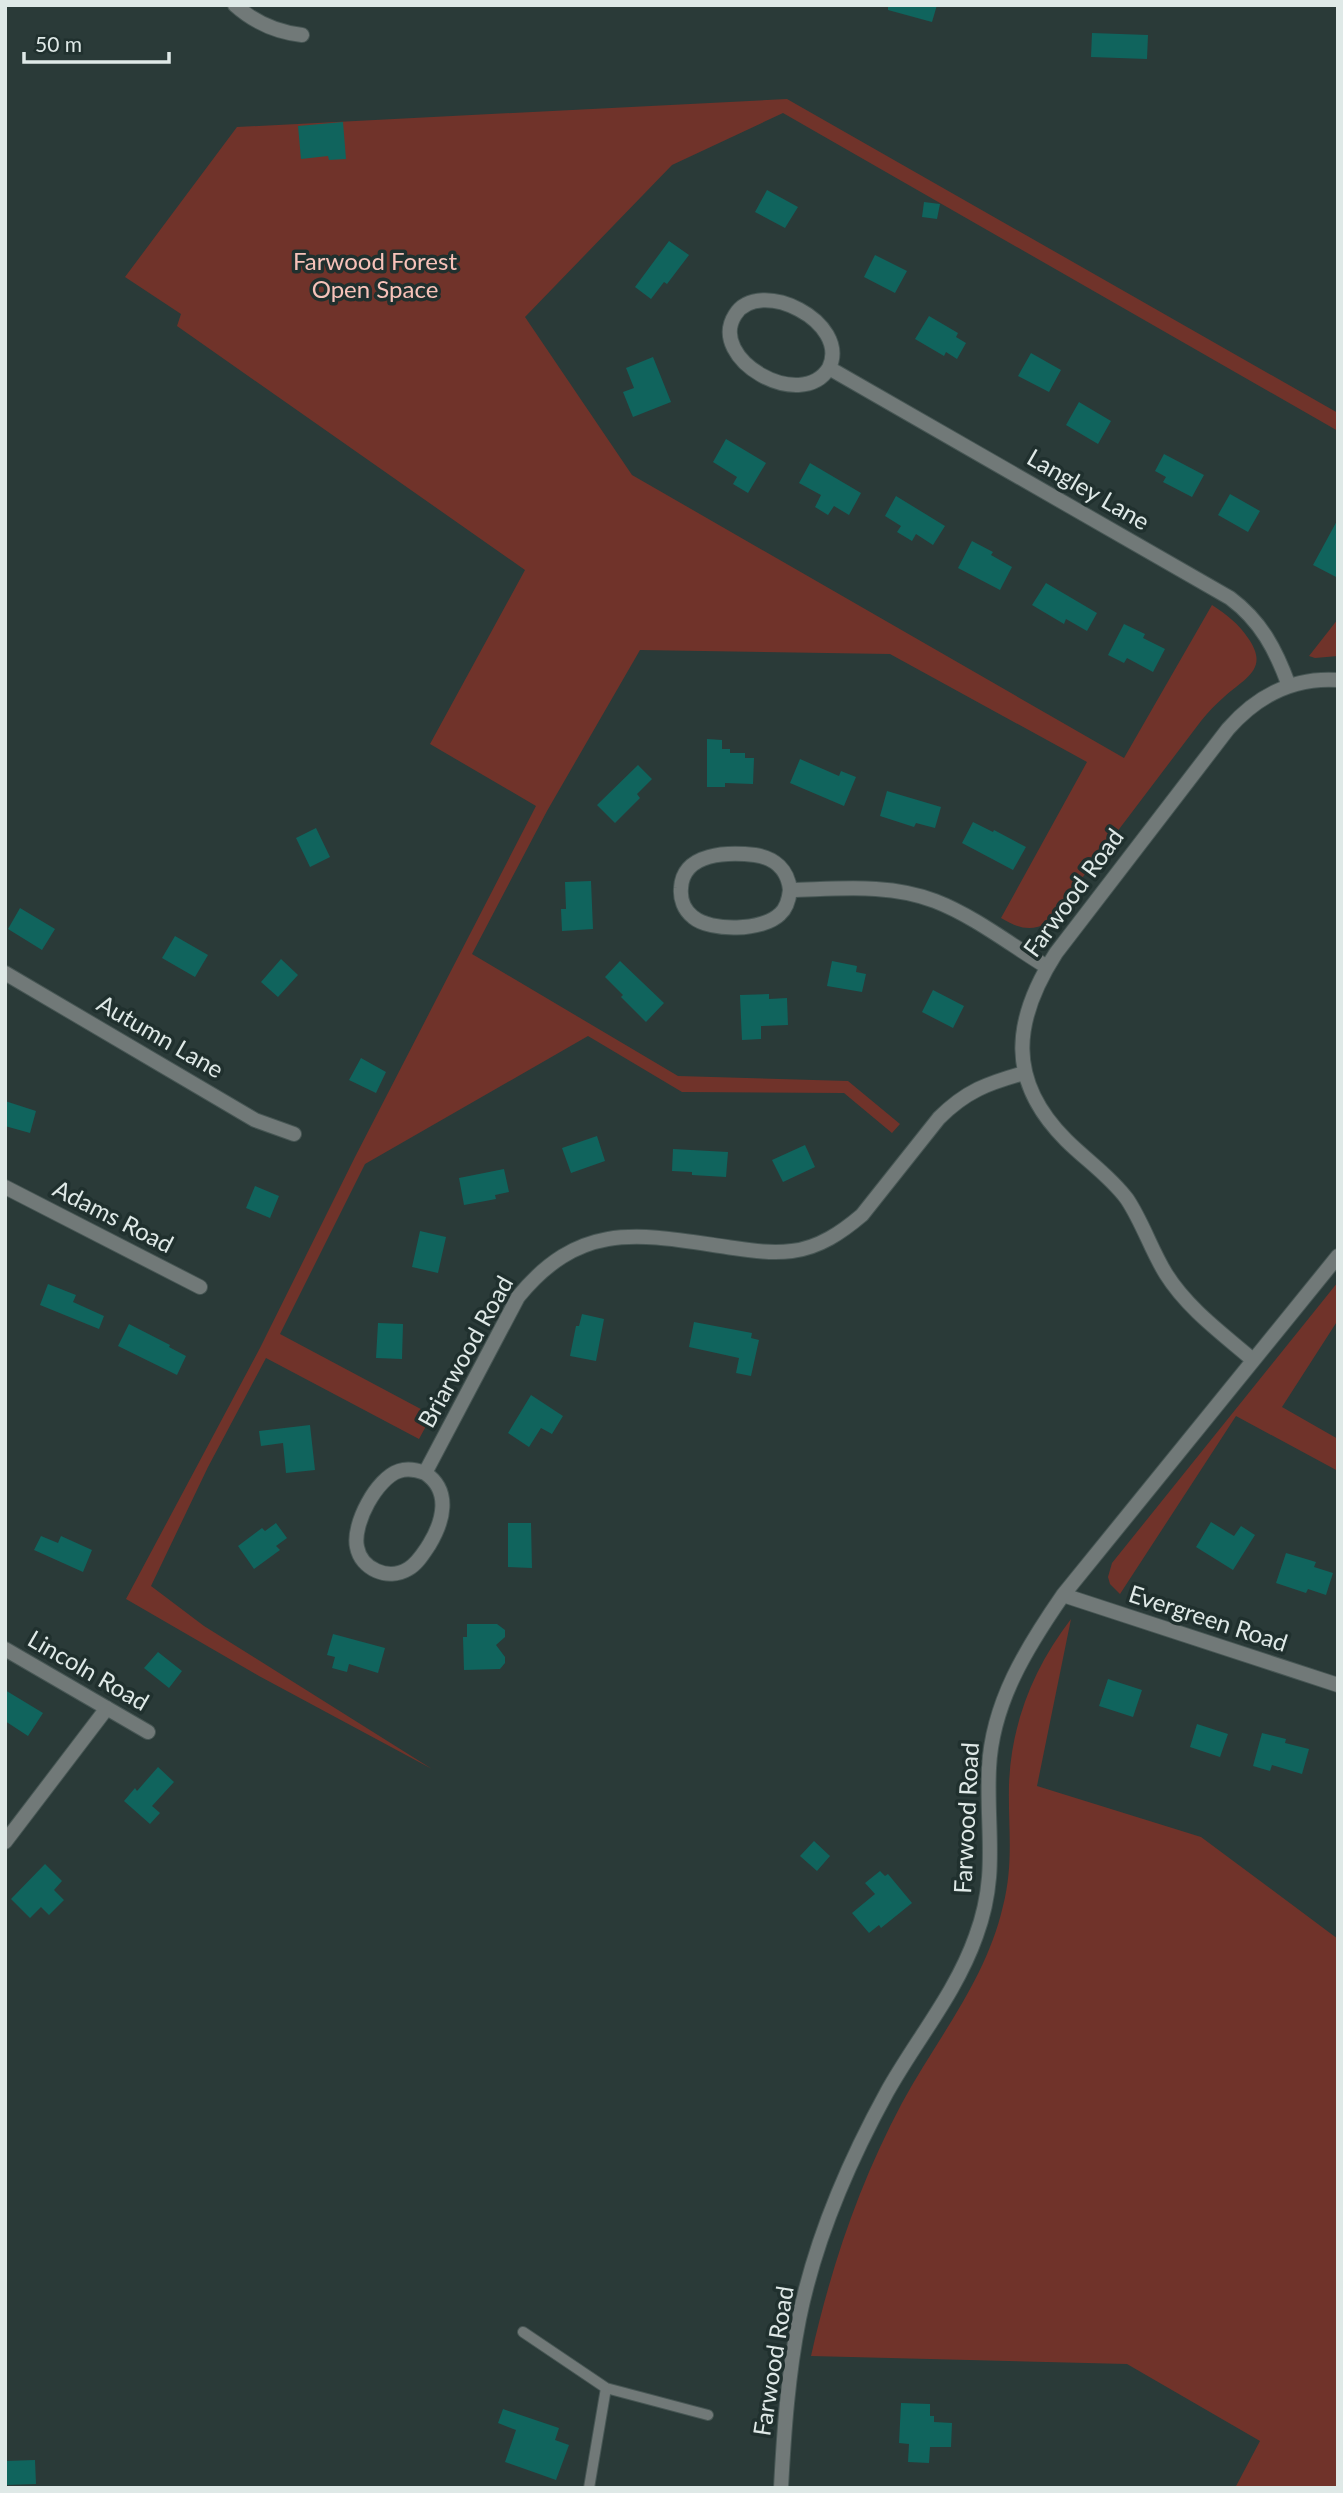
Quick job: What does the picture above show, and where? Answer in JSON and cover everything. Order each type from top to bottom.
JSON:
[{"type":"street","points":[[235,5],[247,15],[280,33],[302,36]]},
{"type":"street","points":[[761,299],[776,301],[799,311],[819,324],[829,335],[834,349],[829,368],[815,383],[802,387],[787,385],[764,375],[743,362],[733,350],[729,337],[733,317],[747,303],[761,299]]},
{"type":"street","name":"Langley Lane","points":[[829,368],[1230,598],[1245,609],[1268,637],[1289,686]]},
{"type":"street","name":"Farwood Road","points":[[1254,1360],[1206,1320],[1178,1290],[1153,1251],[1136,1212],[1111,1181],[1054,1128],[1035,1100],[1024,1073],[1024,1020],[1046,967],[1066,938],[1228,729],[1255,703],[1289,686],[1308,681],[1338,680]]},
{"type":"street","points":[[735,854],[760,856],[774,861],[784,870],[790,890],[784,909],[774,919],[735,927],[711,925],[697,920],[686,910],[681,891],[686,872],[696,862],[735,854]]},
{"type":"street","points":[[790,890],[878,889],[916,895],[952,908],[1046,967]]},
{"type":"street","name":"Autumn Lane","points":[[5,973],[255,1120],[294,1134]]},
{"type":"street","name":"Briarwood Road","points":[[425,1474],[518,1297],[532,1279],[550,1264],[590,1242],[636,1235],[760,1252],[791,1251],[823,1242],[848,1227],[862,1214],[951,1105],[979,1087],[1024,1073]]},
{"type":"street","name":"Adams Road","points":[[5,1187],[200,1287]]},
{"type":"street","name":"Farwood Road","points":[[781,2488],[783,2436],[799,2318],[835,2200],[874,2117],[957,1980],[984,1913],[991,1866],[989,1771],[998,1716],[1029,1646],[1063,1595],[1338,1255]]},
{"type":"street","points":[[406,1469],[425,1474],[440,1487],[444,1501],[442,1516],[432,1539],[407,1570],[387,1574],[374,1570],[363,1562],[356,1542],[358,1527],[367,1505],[381,1484],[392,1474],[406,1469]]},
{"type":"street","name":"Evergreen Road","points":[[1063,1595],[1338,1685]]},
{"type":"street","name":"Lincoln Road","points":[[5,1649],[148,1732]]},
{"type":"street","points":[[5,1842],[107,1708]]},
{"type":"lane","points":[[523,2332],[606,2388],[708,2414]]},
{"type":"lane","points":[[589,2488],[606,2388]]},
{"type":"green space","name":"Farwood Forest Open Space","points":[[787,99],[1338,413],[1338,431],[783,113],[672,165],[525,317],[632,475],[1124,758],[1212,605],[1241,628],[1254,649],[1256,665],[1247,678],[1218,702],[1204,718],[1048,923],[1030,928],[1001,918],[1087,762],[890,654],[640,650],[547,811],[472,954],[678,1076],[848,1081],[900,1124],[892,1133],[844,1093],[682,1092],[588,1036],[365,1164],[280,1334],[432,1415],[419,1439],[266,1358],[208,1467],[151,1586],[204,1626],[432,1769],[259,1676],[126,1599],[260,1348],[536,806],[430,744],[525,570],[177,326],[181,314],[125,277],[237,127]]},
{"type":"green space","points":[[1338,619],[1338,656],[1309,656]]},
{"type":"green space","points":[[1338,1282],[1338,1320],[1282,1407],[1338,1439],[1338,1471],[1236,1416],[1120,1594],[1110,1584],[1108,1577],[1112,1563]]},
{"type":"green space","points":[[1071,1619],[1037,1786],[1201,1837],[1338,1939],[1338,2488],[1235,2488],[1260,2441],[1127,2364],[811,2356],[837,2258],[872,2164],[902,2103],[960,2008],[995,1933],[1008,1875],[1009,1785],[1014,1740],[1036,1676]]},
{"type":"building","points":[[888,5],[937,5],[932,22],[888,10]]},
{"type":"building","points":[[1092,33],[1148,35],[1147,59],[1091,57]]},
{"type":"building","points":[[343,122],[346,159],[329,160],[328,156],[301,159],[298,126]]},
{"type":"building","points":[[767,190],[798,207],[785,228],[755,212]]},
{"type":"building","points":[[924,202],[940,204],[937,219],[922,217]]},
{"type":"building","points":[[669,241],[689,255],[667,284],[664,282],[651,299],[635,287]]},
{"type":"building","points":[[875,255],[907,271],[895,293],[864,277]]},
{"type":"building","points":[[929,316],[958,333],[956,337],[966,343],[957,359],[946,352],[944,356],[915,339]]},
{"type":"building","points":[[1031,353],[1061,370],[1049,392],[1018,376]]},
{"type":"building","points":[[653,357],[671,402],[633,417],[623,392],[634,388],[626,368]]},
{"type":"building","points":[[1079,402],[1111,421],[1098,444],[1066,425]]},
{"type":"building","points":[[726,439],[766,463],[748,493],[733,484],[737,477],[713,462]]},
{"type":"building","points":[[1164,454],[1204,475],[1192,497],[1163,482],[1166,477],[1155,471]]},
{"type":"building","points":[[810,463],[861,493],[849,515],[834,506],[828,515],[815,507],[821,495],[799,483]]},
{"type":"building","points":[[1230,494],[1260,511],[1248,532],[1218,515]]},
{"type":"building","points":[[896,496],[945,526],[933,545],[916,534],[912,541],[897,532],[901,526],[885,516]]},
{"type":"building","points":[[1338,519],[1338,578],[1313,565]]},
{"type":"building","points":[[972,541],[993,552],[991,555],[1012,567],[1000,590],[958,568]]},
{"type":"building","points":[[1046,583],[1097,613],[1087,631],[1066,619],[1064,624],[1032,605]]},
{"type":"building","points":[[1124,624],[1145,634],[1143,638],[1165,649],[1153,672],[1127,658],[1124,663],[1108,655]]},
{"type":"building","points":[[707,739],[722,740],[722,749],[730,749],[730,753],[745,753],[745,758],[754,758],[753,784],[725,783],[725,787],[707,787]]},
{"type":"building","points":[[800,759],[839,776],[841,771],[856,777],[844,806],[790,783]]},
{"type":"building","points":[[638,765],[652,779],[637,794],[640,798],[615,823],[597,805]]},
{"type":"building","points":[[887,791],[941,807],[935,828],[916,823],[914,827],[880,816]]},
{"type":"building","points":[[973,822],[1026,847],[1013,870],[962,843]]},
{"type":"building","points":[[316,828],[330,857],[310,867],[296,838]]},
{"type":"building","points":[[591,881],[593,929],[562,931],[561,909],[566,909],[565,882]]},
{"type":"building","points":[[20,908],[55,929],[42,950],[8,929]]},
{"type":"building","points":[[175,936],[208,955],[195,977],[162,958]]},
{"type":"building","points":[[281,959],[298,975],[278,997],[261,982]]},
{"type":"building","points":[[620,961],[664,1003],[646,1022],[605,977]]},
{"type":"building","points":[[832,961],[857,966],[856,972],[866,974],[862,992],[827,986]]},
{"type":"building","points":[[933,990],[964,1006],[953,1028],[922,1012]]},
{"type":"building","points":[[769,994],[769,999],[787,998],[788,1025],[761,1026],[761,1039],[742,1040],[740,995]]},
{"type":"building","points":[[361,1058],[386,1072],[376,1093],[349,1080]]},
{"type":"building","points":[[5,1101],[36,1111],[30,1133],[5,1126]]},
{"type":"building","points":[[597,1136],[605,1161],[571,1173],[562,1148]]},
{"type":"building","points":[[805,1145],[815,1167],[783,1182],[772,1160]]},
{"type":"building","points":[[673,1149],[728,1152],[726,1177],[672,1171]]},
{"type":"building","points":[[504,1169],[509,1192],[495,1195],[496,1199],[464,1205],[459,1178]]},
{"type":"building","points":[[255,1186],[279,1196],[270,1218],[246,1208]]},
{"type":"building","points":[[420,1231],[446,1237],[438,1273],[412,1267]]},
{"type":"building","points":[[48,1284],[76,1295],[73,1302],[104,1316],[99,1329],[40,1305]]},
{"type":"building","points":[[582,1314],[604,1319],[596,1361],[570,1356],[576,1326],[579,1326]]},
{"type":"building","points":[[694,1322],[752,1333],[751,1338],[759,1340],[751,1376],[736,1373],[739,1358],[689,1347]]},
{"type":"building","points":[[378,1323],[403,1324],[402,1359],[376,1358]]},
{"type":"building","points":[[129,1324],[186,1356],[177,1375],[118,1346]]},
{"type":"building","points":[[531,1395],[563,1416],[552,1434],[541,1428],[529,1447],[508,1433]]},
{"type":"building","points":[[310,1425],[315,1470],[286,1473],[283,1443],[261,1446],[259,1431]]},
{"type":"building","points":[[1211,1522],[1234,1536],[1241,1526],[1255,1535],[1233,1570],[1196,1547]]},
{"type":"building","points":[[276,1523],[287,1538],[276,1546],[280,1550],[254,1569],[238,1546],[262,1528],[265,1531]]},
{"type":"building","points":[[508,1523],[531,1523],[532,1568],[508,1567]]},
{"type":"building","points":[[41,1536],[58,1543],[61,1536],[92,1550],[83,1572],[34,1550]]},
{"type":"building","points":[[1286,1553],[1316,1562],[1314,1567],[1333,1573],[1326,1595],[1308,1589],[1306,1593],[1276,1583]]},
{"type":"building","points":[[467,1624],[497,1624],[505,1630],[505,1637],[496,1645],[505,1657],[505,1663],[500,1669],[464,1670],[463,1637],[467,1637]]},
{"type":"building","points":[[333,1634],[385,1648],[378,1673],[349,1664],[347,1672],[332,1668],[335,1657],[327,1655]]},
{"type":"building","points":[[158,1652],[182,1671],[169,1688],[144,1668]]},
{"type":"building","points":[[1108,1679],[1142,1690],[1133,1717],[1099,1706]]},
{"type":"building","points":[[5,1690],[43,1713],[28,1736],[5,1721]]},
{"type":"building","points":[[1197,1724],[1228,1734],[1220,1757],[1190,1747]]},
{"type":"building","points":[[1262,1733],[1309,1749],[1302,1774],[1272,1765],[1270,1771],[1253,1766]]},
{"type":"building","points":[[158,1767],[174,1782],[152,1806],[160,1813],[150,1824],[124,1801],[135,1788],[137,1791]]},
{"type":"building","points":[[814,1841],[830,1856],[817,1871],[800,1856]]},
{"type":"building","points":[[45,1864],[62,1881],[54,1890],[64,1900],[49,1915],[41,1907],[30,1918],[11,1899]]},
{"type":"building","points":[[880,1871],[885,1876],[888,1874],[912,1903],[881,1928],[879,1925],[869,1933],[852,1913],[875,1894],[865,1883]]},
{"type":"building","points":[[901,2403],[930,2404],[930,2416],[934,2416],[934,2422],[952,2423],[951,2447],[930,2447],[929,2463],[908,2462],[909,2444],[899,2443]]},
{"type":"building","points":[[503,2409],[559,2428],[555,2440],[569,2445],[556,2480],[505,2462],[516,2430],[498,2423]]},
{"type":"building","points":[[35,2460],[36,2484],[5,2485],[5,2461]]}]
